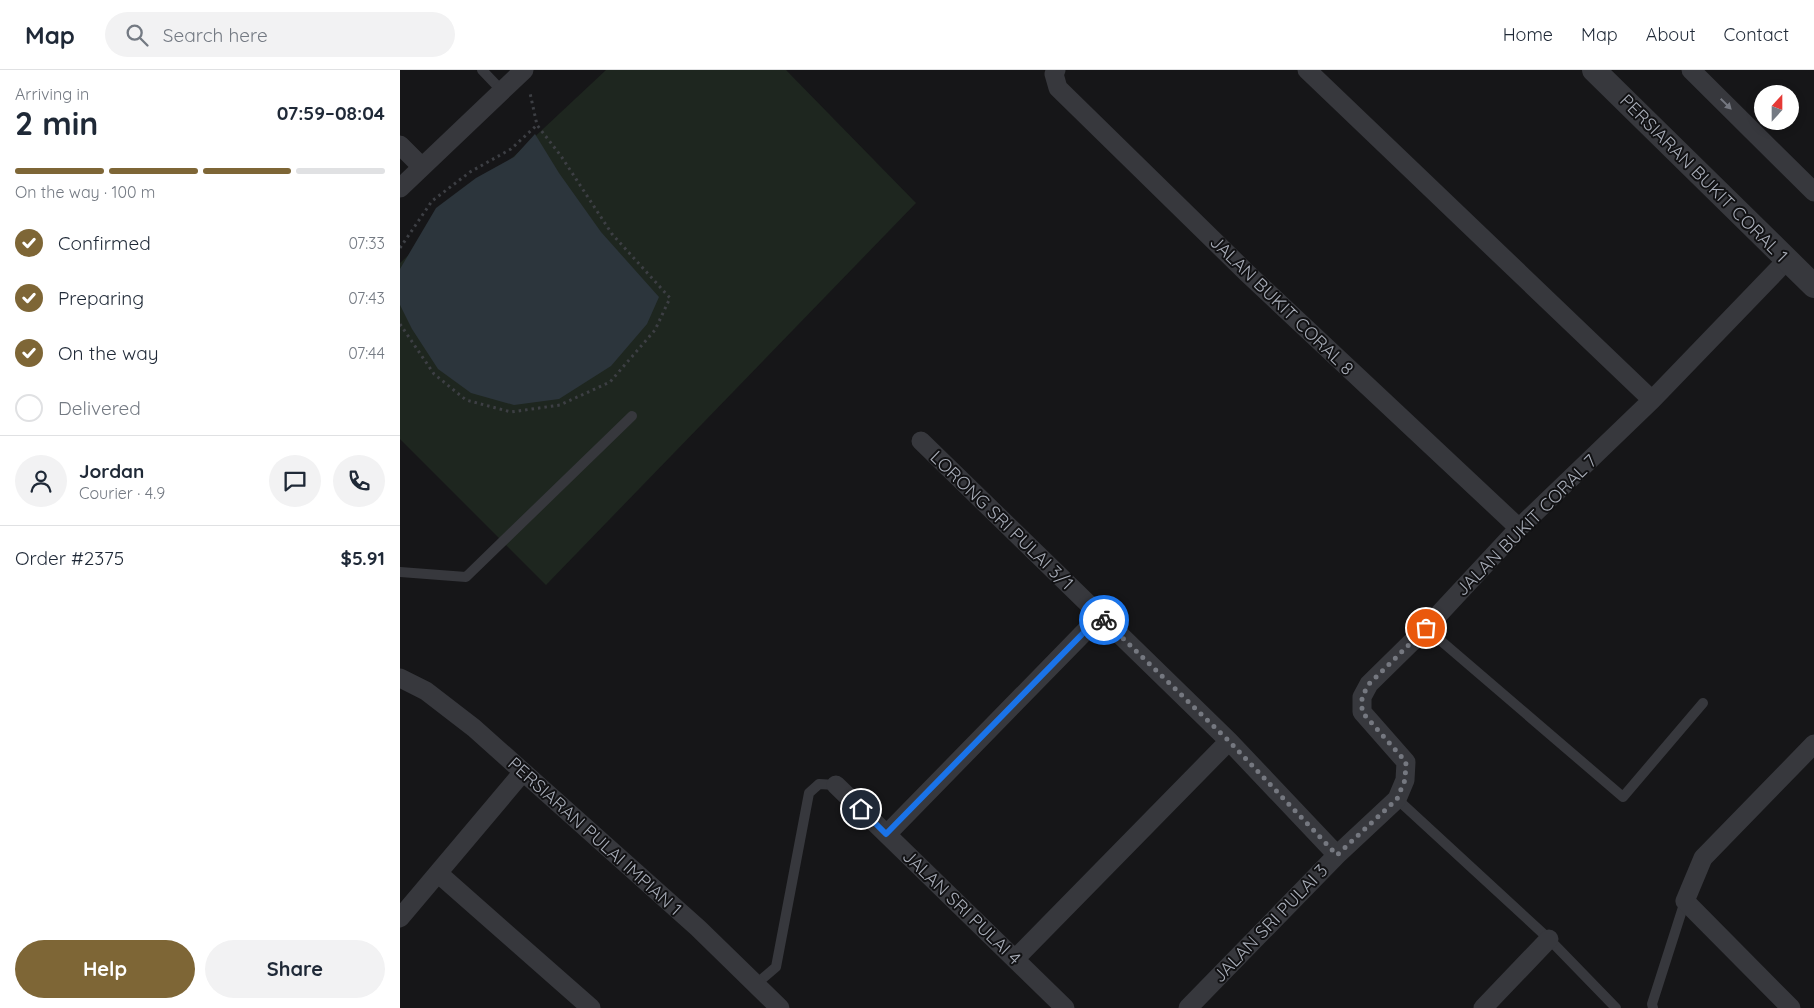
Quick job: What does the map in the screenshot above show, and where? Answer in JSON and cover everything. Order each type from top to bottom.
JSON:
[{"type":"street","points":[[400,188],[524,70]]},
{"type":"street","points":[[1308,70],[1652,400]]},
{"type":"street","name":"PERSIARAN BUKIT CORAL 1","points":[[1594,70],[1814,286]]},
{"type":"street","points":[[1691,70],[1814,192]]},
{"type":"street","name":"JALAN BUKIT CORAL 8","points":[[1055,72],[1058,88],[1065,95],[1248,274],[1519,528]]},
{"type":"street","points":[[400,145],[422,167]]},
{"type":"street","name":"JALAN BUKIT CORAL 7","points":[[1397,799],[1405,780],[1406,762],[1362,712],[1362,697],[1369,684],[1426,628],[1519,528],[1652,400],[1787,260]]},
{"type":"street","name":"LORONG SRI PULAI 3/1","points":[[921,441],[1229,741],[1337,855]]},
{"type":"street","points":[[886,834],[1100,616]]},
{"type":"street","name":"PERSIARAN PULAI IMPIAN 1","points":[[400,678],[426,691],[474,728],[698,928],[780,1008]]},
{"type":"street","points":[[1015,959],[1229,741]]},
{"type":"street","points":[[1790,1008],[1684,900],[1702,858],[1814,744]]},
{"type":"street","points":[[400,918],[523,772]]},
{"type":"street","name":"JALAN SRI PULAI 4","points":[[836,785],[1065,1008]]},
{"type":"street","name":"JALAN SRI PULAI 3","points":[[1188,1008],[1337,855],[1397,799]]},
{"type":"street","points":[[439,874],[591,1008]]},
{"type":"street","points":[[1484,1008],[1549,940]]},
{"type":"lane","points":[[482,70],[503,92]]},
{"type":"lane","points":[[400,572],[466,577],[632,416]]},
{"type":"lane","points":[[1426,628],[1623,797],[1703,704]]},
{"type":"lane","points":[[755,985],[776,966],[809,793],[819,784],[836,785]]},
{"type":"lane","points":[[1397,799],[1549,940],[1616,1008]]},
{"type":"lane","points":[[1653,1008],[1652,1004],[1684,900]]},
{"type":"path","points":[[400,324],[434,374],[466,400],[511,412],[560,406],[610,382],[655,330],[670,298],[612,234],[561,156],[536,125],[529,88]]},
{"type":"path","points":[[400,248],[432,201],[470,172],[511,149],[536,125]]},
{"type":"shaded area","points":[[606,70],[786,70],[916,203],[546,585],[400,439],[400,263]]},
{"type":"shaded area","points":[[535,134],[559,173],[601,232],[659,297],[647,324],[611,366],[559,399],[514,405],[471,393],[438,369],[412,329],[400,305],[400,269],[436,208],[476,178],[514,157]]},
{"type":"way so far","points":[[1104,620],[1229,741],[1337,855],[1397,799],[1405,780],[1406,762],[1362,712],[1362,697],[1369,684],[1426,628]]},
{"type":"route","points":[[861,809],[886,834],[1100,616],[1104,620]]}]
